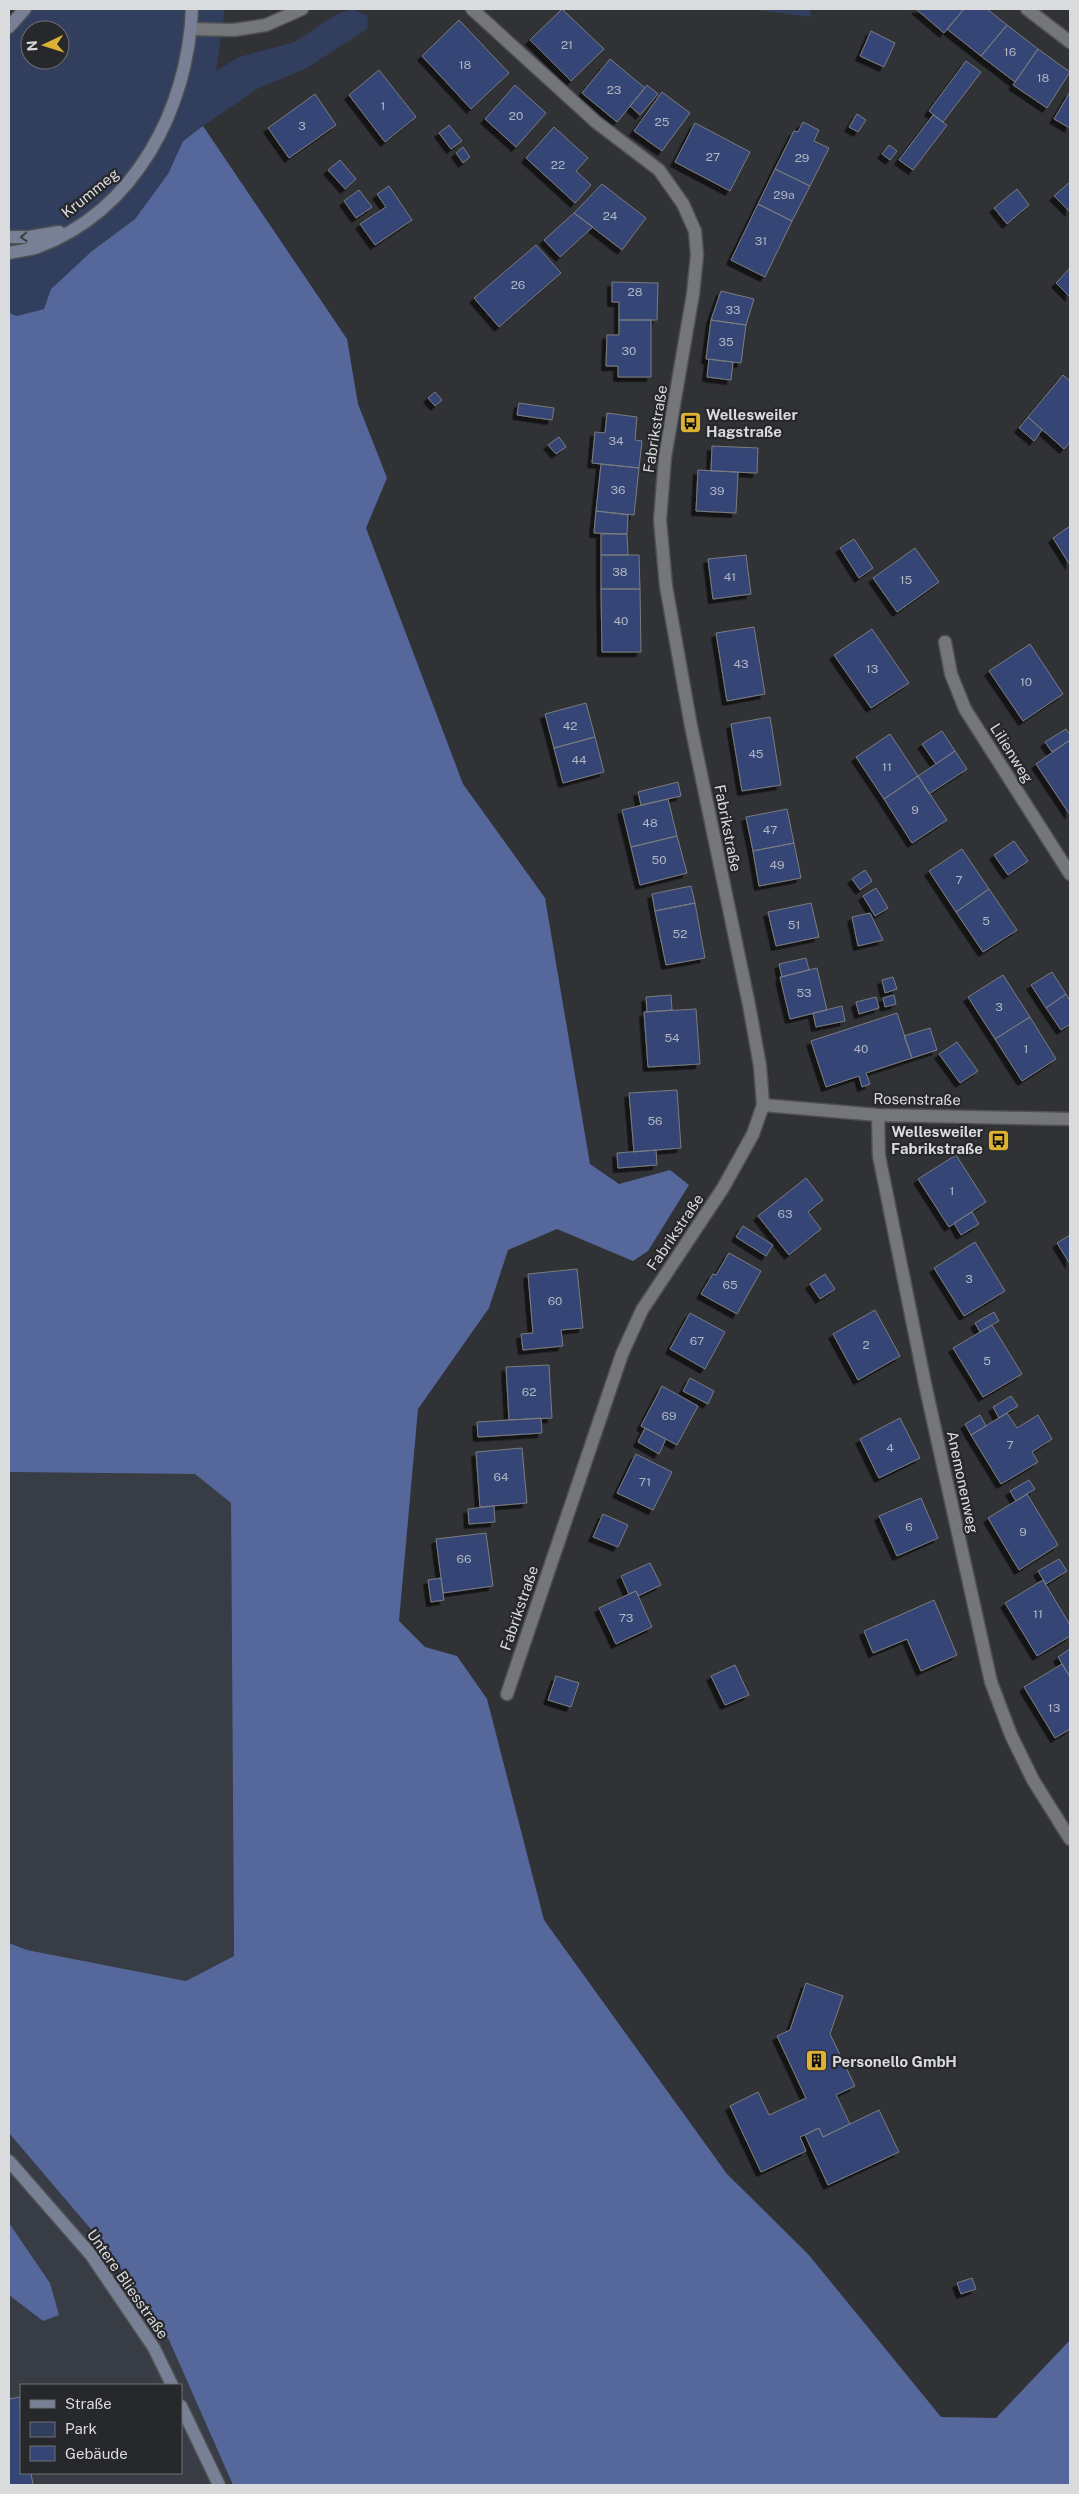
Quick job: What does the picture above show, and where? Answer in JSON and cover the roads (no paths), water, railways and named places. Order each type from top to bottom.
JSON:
[{"type":"main road","points":[[9,27],[24,9]]},
{"type":"main road","name":"Krummeg","points":[[9,253],[38,247],[74,229],[107,204],[134,178],[159,139],[177,95],[191,29],[192,9]]},
{"type":"main road","points":[[9,237],[28,237],[74,229]]},
{"type":"main road","name":"Untere Bliesstraße","points":[[9,2161],[91,2255],[154,2348],[172,2384]]},
{"type":"main road","points":[[182,2408],[219,2485]]},
{"type":"street","points":[[191,29],[234,30],[266,25],[302,9]]},
{"type":"street","name":"Fabrikstraße","points":[[472,9],[596,122],[659,170],[683,204],[695,231],[697,255],[693,294],[665,457],[660,520],[666,586],[691,726],[749,1005],[760,1066],[763,1105],[753,1134],[724,1188],[642,1310],[622,1354],[507,1694]]},
{"type":"street","points":[[1027,9],[1070,42]]},
{"type":"street","name":"Lilienweg","points":[[944,642],[951,674],[965,709],[1070,874]]},
{"type":"street","name":"Rosenstraße","points":[[763,1105],[878,1115],[1070,1119]]},
{"type":"street","name":"Anemonenweg","points":[[878,1115],[878,1156],[927,1394],[991,1682],[1011,1735],[1022,1757],[1070,1839]]},
{"type":"place","name":"Wellesweiler Hagstraße","points":[[690,423]]},
{"type":"place","name":"Wellesweiler Fabrikstraße","points":[[999,1140]]},
{"type":"place","name":"Personello GmbH","points":[[816,2061]]}]
